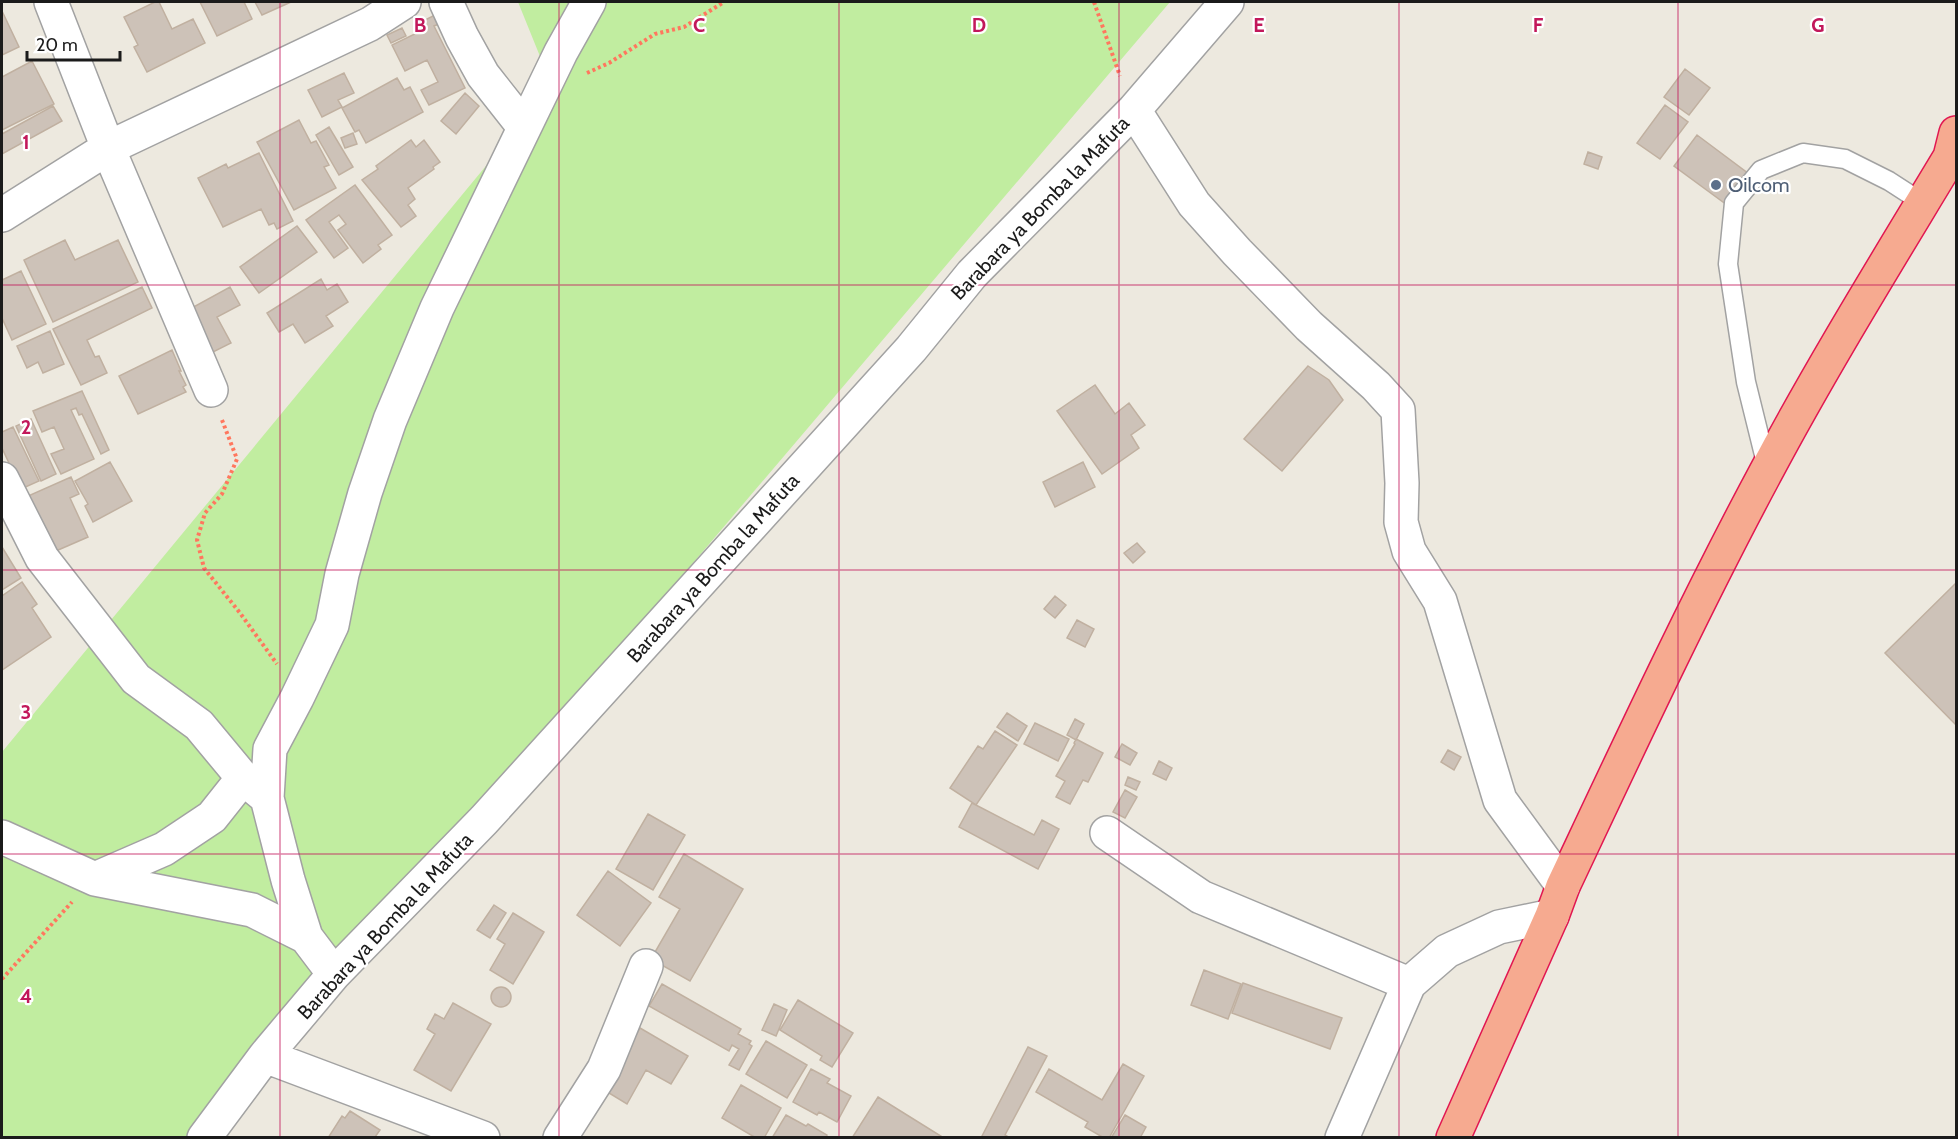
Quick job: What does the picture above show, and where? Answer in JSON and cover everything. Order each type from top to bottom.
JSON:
[{"type":"highway","points":[[1453,1137],[1552,916],[1563,886],[1702,594],[1767,469],[1954,147]]},
{"type":"street","points":[[51,2],[108,148],[211,390]]},
{"type":"street","points":[[2,215],[108,148],[370,24],[404,2]]},
{"type":"street","points":[[446,2],[483,75],[524,128]]},
{"type":"street","points":[[95,879],[164,849],[255,788],[270,749],[332,625],[342,574],[365,493],[390,420],[437,308],[561,52],[589,2]]},
{"type":"street","name":"Barabara ya Bomba la Mafuta","points":[[204,1137],[265,1056],[334,974],[492,812],[911,349],[972,274],[1134,110],[1227,2]]},
{"type":"street","points":[[1134,110],[1194,204],[1301,318],[1376,386],[1398,410],[1402,483],[1401,522],[1409,551],[1440,600],[1500,800],[1563,886]]},
{"type":"street","points":[[2,479],[42,558],[136,679],[198,725],[255,788],[306,937],[334,974]]},
{"type":"street","points":[[1107,833],[1201,897],[1409,984]]},
{"type":"street","points":[[2,837],[95,879],[252,910],[306,937]]},
{"type":"street","points":[[1342,1137],[1409,984],[1447,951],[1499,927],[1552,916]]},
{"type":"street","points":[[560,1137],[604,1069],[646,966]]},
{"type":"street","points":[[265,1056],[483,1137]]},
{"type":"lane","points":[[1767,469],[1746,382],[1728,264],[1734,203],[1761,170],[1803,153],[1845,159],[1889,181],[1923,203]]},
{"type":"path","points":[[544,87],[573,79],[609,63],[655,34],[684,27],[724,2]]},
{"type":"path","points":[[1094,2],[1110,51],[1134,110]]},
{"type":"path","points":[[211,390],[237,459],[222,495],[205,513],[202,522],[197,540],[204,568],[269,652],[297,698]]},
{"type":"path","points":[[2,979],[95,879]]},
{"type":"green space","points":[[518,2],[1170,2],[205,1137],[2,1138],[2,752],[552,86]]},
{"type":"building","points":[[159,2],[172,29],[193,19],[205,43],[147,72],[134,47],[138,45],[124,17]]},
{"type":"building","points":[[200,2],[244,2],[252,19],[217,36]]},
{"type":"building","points":[[255,2],[291,2],[262,15]]},
{"type":"building","points":[[2,11],[19,47],[2,55]]},
{"type":"building","points":[[435,15],[439,24],[434,26],[465,88],[429,105],[421,90],[438,82],[427,60],[405,71],[392,45],[421,31],[417,24]]},
{"type":"building","points":[[402,28],[406,36],[391,43],[387,35]]},
{"type":"building","points":[[32,61],[54,104],[2,130],[2,77]]},
{"type":"building","points":[[1685,69],[1710,88],[1689,115],[1664,97]]},
{"type":"building","points":[[344,73],[354,93],[338,100],[342,107],[322,117],[308,90]]},
{"type":"building","points":[[397,78],[404,90],[410,87],[423,112],[366,143],[359,130],[355,132],[342,108]]},
{"type":"building","points":[[465,93],[479,106],[456,134],[441,121]]},
{"type":"building","points":[[1665,105],[1688,122],[1660,159],[1637,143]]},
{"type":"building","points":[[53,106],[62,121],[2,154],[2,134]]},
{"type":"building","points":[[299,120],[311,143],[316,141],[329,165],[324,167],[336,188],[294,210],[257,142]]},
{"type":"building","points":[[329,127],[353,167],[339,175],[316,135]]},
{"type":"building","points":[[353,133],[357,144],[345,148],[341,138]]},
{"type":"building","points":[[1697,135],[1749,174],[1727,205],[1674,166]]},
{"type":"building","points":[[411,140],[416,147],[424,140],[440,162],[408,188],[415,199],[408,205],[416,216],[401,227],[362,180],[378,169],[376,166]]},
{"type":"building","points":[[1588,152],[1602,157],[1598,169],[1584,164]]},
{"type":"building","points":[[259,153],[293,221],[277,229],[274,223],[269,225],[261,209],[223,227],[198,178],[226,164],[228,168]]},
{"type":"building","points":[[355,185],[392,235],[378,245],[381,249],[363,263],[338,230],[346,224],[339,215],[329,222],[348,248],[334,258],[306,220]]},
{"type":"building","points":[[297,226],[317,252],[259,293],[240,267]]},
{"type":"building","points":[[65,240],[75,260],[118,240],[138,282],[53,322],[24,260]]},
{"type":"building","points":[[21,271],[46,324],[12,340],[2,318],[2,280]]},
{"type":"building","points":[[321,279],[327,290],[337,284],[348,302],[326,316],[333,326],[305,343],[293,324],[279,332],[267,313]]},
{"type":"building","points":[[142,287],[152,308],[87,340],[95,357],[99,356],[107,373],[81,385],[53,329]]},
{"type":"building","points":[[230,287],[240,305],[217,317],[231,343],[211,353],[188,310]]},
{"type":"building","points":[[50,331],[64,364],[43,373],[38,362],[27,368],[17,346]]},
{"type":"building","points":[[172,350],[186,385],[183,387],[186,392],[138,414],[119,376]]},
{"type":"building","points":[[1308,366],[1329,380],[1343,400],[1282,471],[1244,439]]},
{"type":"building","points":[[1095,385],[1115,414],[1129,403],[1145,425],[1131,435],[1139,448],[1102,474],[1057,411]]},
{"type":"building","points":[[82,391],[109,450],[101,454],[82,414],[79,415],[76,408],[71,410],[94,459],[61,474],[51,454],[64,449],[54,427],[42,432],[33,411]]},
{"type":"building","points":[[31,419],[56,474],[41,481],[16,426]]},
{"type":"building","points":[[13,427],[39,481],[21,489],[2,448],[2,432]]},
{"type":"building","points":[[110,462],[132,501],[93,522],[85,506],[88,504],[75,481]]},
{"type":"building","points":[[1083,462],[1095,487],[1055,507],[1043,482]]},
{"type":"building","points":[[71,477],[79,494],[70,498],[88,537],[49,554],[19,500]]},
{"type":"building","points":[[1137,543],[1145,552],[1133,563],[1124,553]]},
{"type":"building","points":[[2,547],[21,578],[2,590]]},
{"type":"building","points":[[22,582],[37,604],[32,608],[51,637],[2,670],[2,596]]},
{"type":"building","points":[[1956,583],[1956,725],[1885,653]]},
{"type":"building","points":[[1055,596],[1066,605],[1055,618],[1044,609]]},
{"type":"building","points":[[1077,620],[1094,629],[1085,647],[1067,638]]},
{"type":"building","points":[[1007,713],[1027,726],[1018,741],[997,727]]},
{"type":"building","points":[[1075,719],[1084,724],[1076,740],[1067,735]]},
{"type":"building","points":[[1035,723],[1069,739],[1058,761],[1024,744]]},
{"type":"building","points":[[995,731],[1017,745],[976,805],[950,788],[978,746],[983,749]]},
{"type":"building","points":[[1076,739],[1103,753],[1088,782],[1083,780],[1070,804],[1056,797],[1065,781],[1056,776]]},
{"type":"building","points":[[1122,744],[1137,753],[1130,765],[1115,757]]},
{"type":"building","points":[[1448,750],[1461,757],[1454,770],[1441,762]]},
{"type":"building","points":[[1159,761],[1172,768],[1166,780],[1153,774]]},
{"type":"building","points":[[1128,777],[1140,782],[1136,790],[1125,785]]},
{"type":"building","points":[[1125,790],[1137,797],[1125,818],[1113,812]]},
{"type":"building","points":[[972,803],[1034,835],[1042,820],[1059,829],[1038,869],[959,827]]},
{"type":"building","points":[[648,814],[685,835],[653,890],[616,869]]},
{"type":"building","points":[[684,854],[743,889],[690,981],[651,959],[680,909],[659,897]]},
{"type":"building","points":[[608,871],[651,903],[620,946],[577,915]]},
{"type":"building","points":[[494,905],[506,913],[490,938],[477,930]]},
{"type":"building","points":[[513,913],[544,932],[513,984],[490,970],[505,944],[497,939]]},
{"type":"building","points":[[1204,970],[1241,984],[1228,1019],[1191,1005]]},
{"type":"building","points":[[1243,983],[1342,1018],[1330,1049],[1232,1013]]},
{"type":"building","points":[[662,984],[741,1029],[738,1034],[751,1041],[749,1044],[752,1046],[739,1070],[729,1065],[739,1049],[732,1045],[729,1051],[649,1006]]},
{"type":"building","points":[[501,987],[508,990],[511,997],[508,1004],[501,1007],[494,1004],[491,997],[494,990]]},
{"type":"building","points":[[798,1000],[853,1033],[832,1067],[820,1060],[822,1056],[780,1030]]},
{"type":"building","points":[[453,1003],[491,1024],[451,1091],[414,1070],[435,1034],[427,1029],[435,1014],[444,1019]]},
{"type":"building","points":[[774,1004],[787,1010],[776,1036],[762,1030]]},
{"type":"building","points":[[640,1028],[688,1056],[671,1084],[646,1070],[627,1104],[604,1090]]},
{"type":"building","points":[[766,1041],[807,1065],[787,1098],[746,1074]]},
{"type":"building","points":[[1028,1047],[1047,1056],[1005,1135],[1010,1138],[981,1138]]},
{"type":"building","points":[[1123,1064],[1144,1076],[1109,1138],[1104,1138],[1085,1127],[1088,1122],[1036,1092],[1049,1069],[1102,1100]]},
{"type":"building","points":[[811,1069],[830,1079],[827,1083],[851,1096],[837,1122],[819,1112],[817,1115],[793,1102]]},
{"type":"building","points":[[741,1085],[781,1108],[764,1138],[756,1138],[722,1118]]},
{"type":"building","points":[[878,1097],[944,1138],[852,1138]]},
{"type":"building","points":[[350,1111],[380,1130],[376,1138],[328,1138],[342,1116],[345,1118]]},
{"type":"building","points":[[786,1115],[806,1126],[808,1124],[827,1135],[826,1138],[772,1138]]},
{"type":"building","points":[[1125,1115],[1146,1127],[1140,1138],[1111,1138]]},
{"type":"place","name":"Oilcom","points":[[1716,185]]}]
